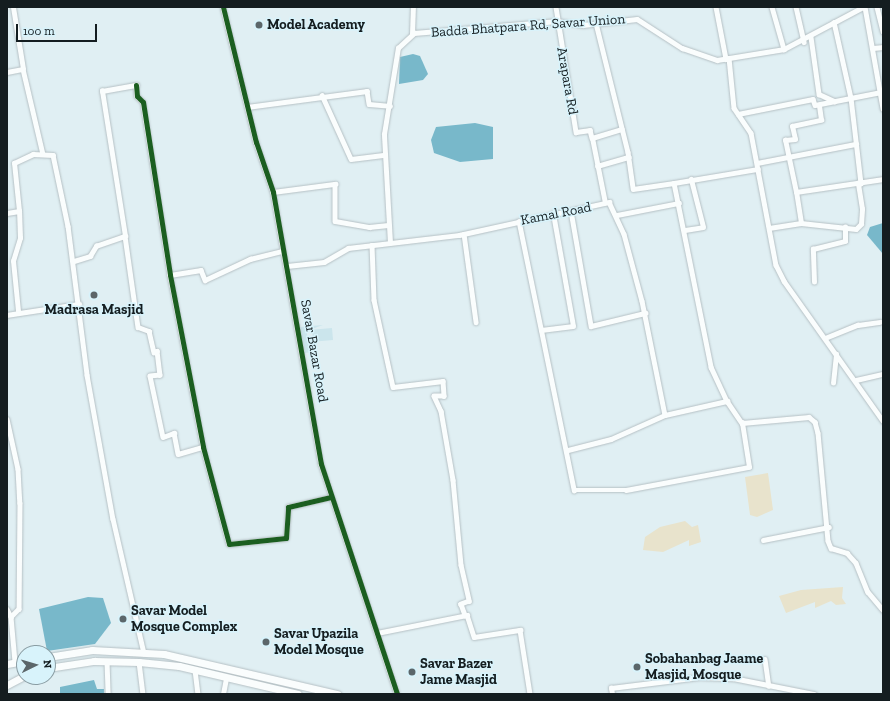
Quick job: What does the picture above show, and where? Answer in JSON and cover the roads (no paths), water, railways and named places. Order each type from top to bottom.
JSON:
[{"type":"highway","points":[[56,656],[92,650],[164,654],[337,694]]},
{"type":"highway","points":[[56,667],[107,661],[139,662],[195,670],[226,679],[298,694]]},
{"type":"highway","points":[[7,664],[15,662]]},
{"type":"highway","points":[[7,685],[16,680]]},
{"type":"street","points":[[13,7],[23,69],[43,154]]},
{"type":"street","name":"Savar Bazar Road","points":[[223,7],[247,107],[273,192],[282,251],[287,266],[321,464],[397,694]]},
{"type":"street","points":[[412,34],[413,7]]},
{"type":"street","name":"Arapara Rd","points":[[556,7],[557,21],[576,132],[590,130],[592,138]]},
{"type":"street","points":[[716,7],[727,58],[734,108],[752,133],[769,228],[784,281],[856,380],[883,421]]},
{"type":"street","points":[[772,7],[784,49]]},
{"type":"street","points":[[796,7],[804,42]]},
{"type":"street","points":[[864,7],[873,48],[883,108]]},
{"type":"street","name":"Badda Bhatpara Rd, Savar Union","points":[[390,243],[384,134],[390,106],[398,48],[412,34],[557,21],[562,24],[596,23],[637,19],[682,48],[705,58],[727,58],[784,49],[804,42],[834,22],[864,7]]},
{"type":"street","points":[[877,7],[883,31]]},
{"type":"street","points":[[769,228],[801,223],[856,229],[860,224],[860,183],[851,98],[834,22]]},
{"type":"street","points":[[596,23],[629,157],[633,189],[691,180],[856,144]]},
{"type":"street","points":[[811,37],[819,94],[835,102]]},
{"type":"street","points":[[873,48],[883,47]]},
{"type":"street","points":[[7,72],[23,69]]},
{"type":"street","points":[[203,447],[178,454],[174,433],[163,436],[150,376],[160,375],[157,351],[154,352],[149,331],[138,327],[125,236],[126,220],[111,158],[102,91],[136,85],[138,96],[143,102],[170,275],[203,447],[228,544],[286,538],[288,507],[331,497]]},
{"type":"street","points":[[247,107],[322,95],[367,91],[369,104],[390,106]]},
{"type":"street","points":[[738,114],[813,99],[815,105],[819,105],[881,92]]},
{"type":"street","points":[[322,95],[350,159],[385,155]]},
{"type":"street","points":[[801,223],[785,140],[795,139],[792,126],[821,120],[819,105]]},
{"type":"street","points":[[605,204],[592,138],[622,129]]},
{"type":"street","points":[[18,311],[13,261],[20,238],[14,163],[43,154],[53,155],[74,261],[87,375],[113,519],[144,653]]},
{"type":"street","points":[[597,166],[629,157]]},
{"type":"street","points":[[796,192],[883,179]]},
{"type":"street","points":[[684,230],[703,227],[691,180]]},
{"type":"street","points":[[519,221],[541,330],[568,450],[574,490],[626,490],[670,484],[701,474],[749,467],[742,423],[727,401],[711,367],[674,183]]},
{"type":"street","points":[[273,192],[335,184],[335,221],[369,227],[388,225]]},
{"type":"street","name":"Kamal Road","points":[[287,266],[324,262],[348,248],[464,234],[610,202],[617,215]]},
{"type":"street","points":[[665,415],[645,312],[617,215],[679,203]]},
{"type":"street","points":[[7,213],[19,211]]},
{"type":"street","points":[[571,211],[591,326],[645,312]]},
{"type":"street","points":[[541,330],[573,326],[553,214]]},
{"type":"street","points":[[814,282],[813,249],[845,241],[844,227]]},
{"type":"street","points":[[464,234],[476,322]]},
{"type":"street","points":[[74,261],[90,256],[96,246],[125,236]]},
{"type":"street","points":[[372,246],[374,300],[392,387],[443,381],[444,396],[434,396],[441,411],[453,480],[460,565],[469,601],[461,604],[474,637],[520,630],[530,694]]},
{"type":"street","points":[[170,275],[201,270],[205,280],[250,259],[282,251]]},
{"type":"street","points":[[7,315],[18,311],[79,304]]},
{"type":"street","points":[[825,338],[858,325],[880,322]]},
{"type":"street","points":[[833,383],[836,354]]},
{"type":"street","points":[[856,380],[883,374]]},
{"type":"street","points":[[568,450],[611,439],[665,415],[727,401]]},
{"type":"street","points":[[742,423],[799,417],[815,422],[831,548],[847,553],[856,562],[868,592],[883,610]]},
{"type":"street","points":[[7,419],[18,469],[20,503],[19,608],[11,617]]},
{"type":"street","points":[[763,540],[829,527]]},
{"type":"street","points":[[7,609],[11,617],[15,662]]},
{"type":"street","points":[[377,633],[465,615]]},
{"type":"street","points":[[765,659],[769,686]]},
{"type":"street","points":[[107,661],[108,694]]},
{"type":"street","points":[[139,662],[143,694]]},
{"type":"street","points":[[195,670],[198,694]]},
{"type":"street","points":[[612,694],[611,688],[699,677],[733,678],[814,694]]},
{"type":"street","points":[[223,694],[226,679]]},
{"type":"water","points":[[413,54],[420,56],[428,74],[423,80],[399,84],[400,57]]},
{"type":"water","points":[[475,123],[493,127],[493,159],[460,162],[434,153],[431,140],[436,127]]},
{"type":"water","points":[[883,223],[883,254],[867,235],[870,227]]},
{"type":"water","points":[[88,597],[103,598],[111,623],[95,644],[56,650],[56,645],[46,645],[39,609]]},
{"type":"water","points":[[94,680],[97,689],[104,689],[104,694],[60,694],[60,687]]},
{"type":"place","name":"Model Academy","points":[[259,25]]},
{"type":"place","name":"Madrasa Masjid","points":[[94,295]]},
{"type":"place","name":"Savar Model Mosque Complex","points":[[123,619]]},
{"type":"place","name":"Savar Upazila Model Mosque","points":[[266,642]]},
{"type":"place","name":"Sobahanbag Jaame Masjid, Mosque","points":[[637,667]]},
{"type":"place","name":"Savar Bazer Jame Masjid","points":[[412,672]]}]
